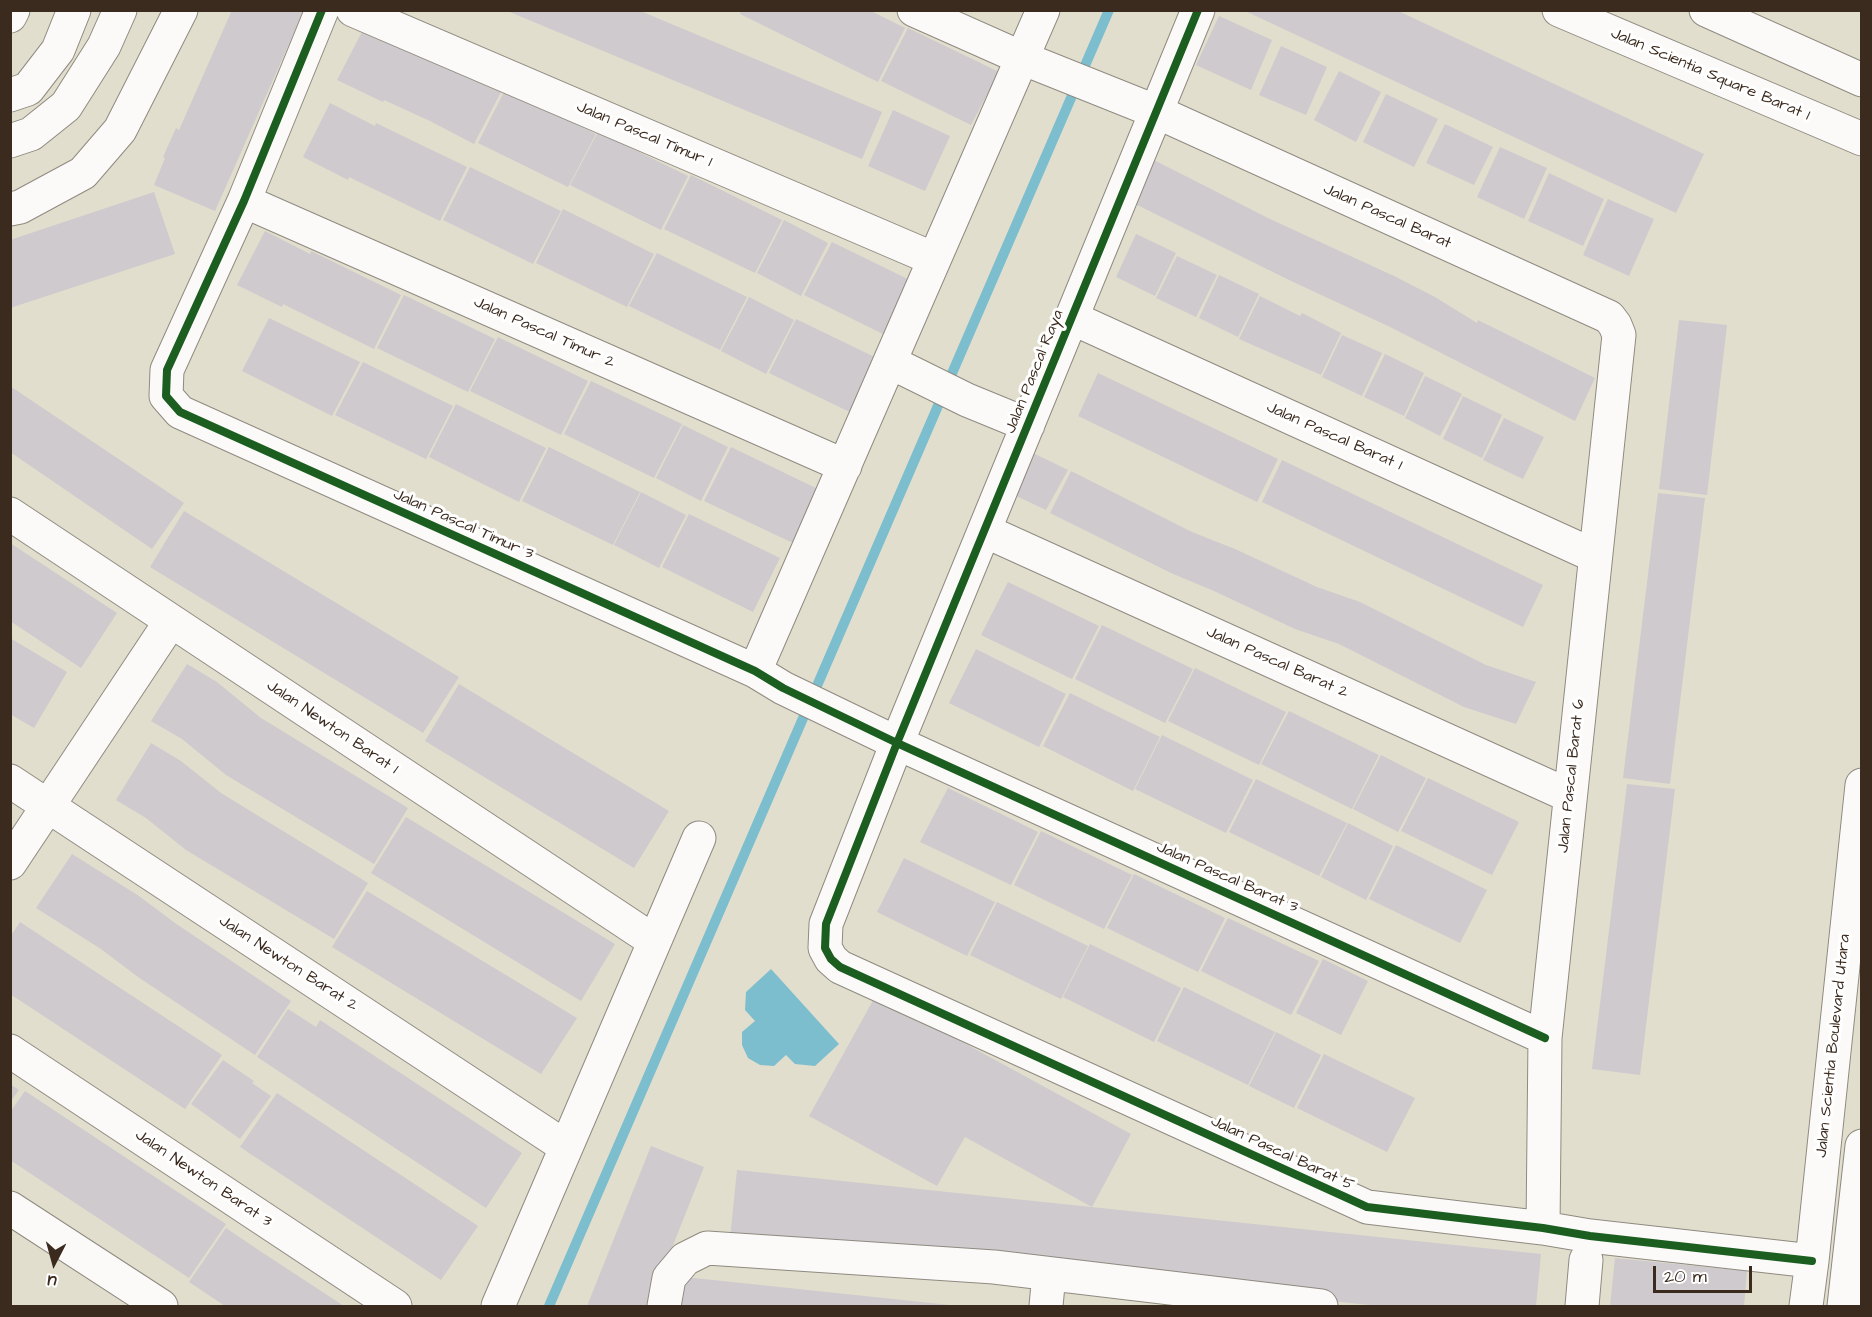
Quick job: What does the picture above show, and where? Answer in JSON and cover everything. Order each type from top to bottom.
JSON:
[{"type":"street","points":[[10,16],[13,10]]},
{"type":"street","points":[[10,95],[28,89],[58,50],[74,10]]},
{"type":"street","points":[[10,141],[31,134],[66,106],[104,46],[120,10]]},
{"type":"street","points":[[10,208],[20,207],[82,173],[120,130],[181,10]]},
{"type":"street","points":[[244,201],[322,10]]},
{"type":"street","name":"Jalan Pascal Timur 1","points":[[353,10],[934,259]]},
{"type":"street","name":"Jalan Pascal Barat","points":[[914,10],[1036,64],[1157,112],[1609,317],[1615,325]]},
{"type":"street","points":[[755,671],[934,259],[1036,64],[1043,10]]},
{"type":"street","name":"Jalan Pascal Raya","points":[[825,948],[826,924],[897,743],[1198,10]]},
{"type":"street","name":"Jalan Scientia Square Barat 1","points":[[1559,10],[1862,139]]},
{"type":"street","points":[[1707,10],[1862,80]]},
{"type":"street","name":"Jalan Pascal Timur 3","points":[[244,201],[167,370],[166,396],[180,412],[755,671],[783,688],[829,710]]},
{"type":"street","name":"Jalan Pascal Timur 2","points":[[244,201],[844,466]]},
{"type":"street","name":"Jalan Pascal Barat 1","points":[[1072,318],[1595,556]]},
{"type":"street","name":"Jalan Pascal Barat 6","points":[[1543,1228],[1545,1038],[1618,335],[1615,325]]},
{"type":"street","points":[[890,362],[967,400],[1028,425]]},
{"type":"street","name":"Jalan Newton Barat 1","points":[[10,514],[654,941]]},
{"type":"street","name":"Jalan Pascal Barat 2","points":[[985,531],[1570,796]]},
{"type":"street","points":[[10,863],[171,621]]},
{"type":"street","name":"Jalan Pascal Barat 3","points":[[829,710],[1545,1038]]},
{"type":"street","name":"Jalan Newton Barat 2","points":[[10,781],[566,1147]]},
{"type":"street","name":"Jalan Scientia Boulevard Utara","points":[[1806,1306],[1862,785]]},
{"type":"street","points":[[498,1306],[699,838]]},
{"type":"street","name":"Jalan Pascal Barat 5","points":[[825,948],[831,959],[840,967],[1367,1207],[1543,1228],[1590,1236],[1812,1261]]},
{"type":"street","name":"Jalan Newton Barat 3","points":[[10,1051],[395,1306]]},
{"type":"street","points":[[1844,1306],[1862,1146]]},
{"type":"street","points":[[10,1208],[161,1306]]},
{"type":"street","points":[[664,1306],[669,1278],[685,1259],[706,1248],[994,1267],[1321,1306]]},
{"type":"street","points":[[1582,1306],[1586,1260]]},
{"type":"street","points":[[1046,1306],[1049,1274]]},
{"type":"water","points":[[771,969],[839,1044],[815,1066],[795,1064],[786,1055],[774,1066],[760,1065],[748,1058],[742,1045],[742,1032],[755,1021],[745,1010],[746,992]]},
{"type":"building","points":[[232,10],[304,10],[215,211],[154,185],[165,158],[163,157],[176,128],[179,130]]},
{"type":"building","points":[[505,10],[638,10],[882,112],[862,159]]},
{"type":"building","points":[[741,10],[869,10],[905,28],[878,82],[740,14]]},
{"type":"building","points":[[1243,10],[1396,10],[1704,154],[1676,213]]},
{"type":"building","points":[[1219,16],[1272,40],[1251,90],[1196,65]]},
{"type":"building","points":[[365,26],[502,90],[474,144],[430,121],[337,80]]},
{"type":"building","points":[[908,28],[999,72],[971,125],[881,81]]},
{"type":"building","points":[[1281,46],[1327,67],[1306,115],[1259,95]]},
{"type":"building","points":[[1339,71],[1381,92],[1356,142],[1314,120]]},
{"type":"building","points":[[505,90],[596,134],[568,187],[478,143]]},
{"type":"building","points":[[1386,94],[1438,119],[1414,167],[1363,142]]},
{"type":"building","points":[[330,103],[467,167],[440,221],[303,157]]},
{"type":"building","points":[[893,110],[950,136],[925,191],[868,166]]},
{"type":"building","points":[[1445,124],[1493,147],[1474,185],[1426,163]]},
{"type":"building","points":[[598,132],[688,176],[661,230],[570,185]]},
{"type":"building","points":[[1500,147],[1547,168],[1524,219],[1477,197]]},
{"type":"building","points":[[1146,156],[1270,219],[1394,276],[1435,297],[1477,323],[1478,320],[1595,378],[1575,421],[1390,327],[1125,199]]},
{"type":"building","points":[[470,167],[561,211],[533,264],[443,220]]},
{"type":"building","points":[[1549,173],[1604,199],[1583,246],[1528,221]]},
{"type":"building","points":[[691,175],[782,220],[755,273],[664,229]]},
{"type":"building","points":[[154,192],[175,254],[10,308],[10,240]]},
{"type":"building","points":[[1608,199],[1654,219],[1629,276],[1583,255]]},
{"type":"building","points":[[563,209],[654,254],[627,307],[536,263]]},
{"type":"building","points":[[784,220],[828,243],[801,296],[757,273]]},
{"type":"building","points":[[265,231],[401,295],[374,349],[283,304],[282,307],[237,285]]},
{"type":"building","points":[[1136,234],[1176,253],[1155,296],[1116,277]]},
{"type":"building","points":[[832,242],[922,286],[895,340],[804,295]]},
{"type":"building","points":[[657,253],[747,297],[720,350],[629,306]]},
{"type":"building","points":[[1177,256],[1217,275],[1196,317],[1156,298]]},
{"type":"building","points":[[1219,275],[1259,294],[1238,337],[1199,318]]},
{"type":"building","points":[[404,295],[495,339],[468,392],[377,348]]},
{"type":"building","points":[[1260,296],[1300,316],[1302,313],[1341,333],[1321,375],[1239,339]]},
{"type":"building","points":[[749,297],[794,320],[766,374],[721,351]]},
{"type":"building","points":[[269,318],[360,362],[332,416],[242,371]]},
{"type":"building","points":[[796,319],[887,363],[860,417],[769,373]]},
{"type":"building","points":[[1679,320],[1727,325],[1707,495],[1659,489]]},
{"type":"building","points":[[1342,335],[1382,353],[1362,396],[1322,377]]},
{"type":"building","points":[[498,337],[588,381],[561,435],[470,391]]},
{"type":"building","points":[[1385,354],[1424,373],[1404,416],[1364,397]]},
{"type":"building","points":[[363,362],[453,406],[426,459],[335,415]]},
{"type":"building","points":[[1098,373],[1278,459],[1257,502],[1078,416]]},
{"type":"building","points":[[1425,376],[1462,394],[1440,436],[1405,418]]},
{"type":"building","points":[[591,381],[682,424],[654,478],[564,434]]},
{"type":"building","points":[[10,386],[184,503],[152,549],[10,452]]},
{"type":"building","points":[[1463,396],[1502,415],[1482,458],[1443,439]]},
{"type":"building","points":[[456,404],[546,448],[519,502],[429,457]]},
{"type":"building","points":[[1504,418],[1544,437],[1523,479],[1483,460]]},
{"type":"building","points":[[683,425],[728,447],[701,501],[656,478]]},
{"type":"building","points":[[549,447],[640,492],[613,545],[522,501]]},
{"type":"building","points":[[731,447],[822,491],[795,544],[704,501]]},
{"type":"building","points":[[1031,452],[1068,470],[1046,510],[1010,493]]},
{"type":"building","points":[[1282,460],[1543,585],[1523,627],[1262,502]]},
{"type":"building","points":[[1071,471],[1192,532],[1317,587],[1360,602],[1486,665],[1536,682],[1516,724],[1464,707],[1339,644],[1295,629],[1171,573],[1050,513]]},
{"type":"building","points":[[641,492],[686,515],[659,568],[614,545]]},
{"type":"building","points":[[1658,493],[1705,498],[1670,784],[1623,778]]},
{"type":"building","points":[[184,511],[459,677],[423,733],[150,567]]},
{"type":"building","points":[[689,514],[780,558],[753,612],[662,567]]},
{"type":"building","points":[[10,543],[117,613],[81,668],[10,621]]},
{"type":"building","points":[[1008,582],[1099,626],[1072,679],[981,635]]},
{"type":"building","points":[[1102,625],[1193,669],[1165,723],[1075,679]]},
{"type":"building","points":[[10,638],[67,672],[34,728],[10,714]]},
{"type":"building","points":[[976,649],[1066,694],[1039,747],[949,703]]},
{"type":"building","points":[[187,664],[217,682],[261,718],[408,808],[374,864],[226,775],[182,739],[151,721]]},
{"type":"building","points":[[1195,668],[1286,712],[1259,765],[1168,721]]},
{"type":"building","points":[[459,684],[669,811],[634,868],[425,741]]},
{"type":"building","points":[[1070,693],[1160,737],[1133,791],[1043,746]]},
{"type":"building","points":[[1289,711],[1379,755],[1352,809],[1261,764]]},
{"type":"building","points":[[1162,735],[1253,780],[1226,833],[1135,789]]},
{"type":"building","points":[[151,743],[181,761],[221,793],[368,883],[334,939],[186,850],[146,818],[116,800]]},
{"type":"building","points":[[1381,755],[1426,778],[1398,832],[1353,809]]},
{"type":"building","points":[[1428,778],[1519,822],[1492,875],[1401,831]]},
{"type":"building","points":[[1256,779],[1347,823],[1319,876],[1229,832]]},
{"type":"building","points":[[1627,784],[1675,789],[1640,1075],[1592,1069]]},
{"type":"building","points":[[948,788],[1038,832],[1011,885],[920,842]]},
{"type":"building","points":[[406,817],[615,944],[581,1001],[371,873]]},
{"type":"building","points":[[1348,823],[1393,846],[1366,900],[1321,877]]},
{"type":"building","points":[[1041,831],[1132,875],[1104,929],[1014,885]]},
{"type":"building","points":[[1396,845],[1487,890],[1460,943],[1369,899]]},
{"type":"building","points":[[72,854],[139,896],[291,1001],[255,1055],[138,977],[101,949],[36,908]]},
{"type":"building","points":[[904,858],[995,902],[967,956],[877,912]]},
{"type":"building","points":[[1134,874],[1225,918],[1198,972],[1107,928]]},
{"type":"building","points":[[367,891],[577,1018],[541,1074],[332,947]]},
{"type":"building","points":[[997,902],[1088,946],[1061,999],[970,955]]},
{"type":"building","points":[[1228,918],[1319,961],[1291,1015],[1201,971]]},
{"type":"building","points":[[20,922],[222,1055],[185,1109],[10,994],[10,937]]},
{"type":"building","points":[[1090,944],[1181,988],[1154,1042],[1063,997]]},
{"type":"building","points":[[1323,959],[1368,981],[1341,1035],[1296,1013]]},
{"type":"building","points":[[1184,987],[1275,1032],[1248,1085],[1157,1041]]},
{"type":"building","points":[[876,995],[1131,1134],[1092,1207],[965,1137],[937,1186],[809,1116]]},
{"type":"building","points":[[288,1009],[316,1027],[320,1020],[522,1153],[486,1208],[257,1057]]},
{"type":"building","points":[[1276,1032],[1321,1055],[1294,1108],[1249,1086]]},
{"type":"building","points":[[1324,1054],[1415,1098],[1387,1152],[1297,1108]]},
{"type":"building","points":[[223,1060],[271,1096],[240,1139],[191,1104]]},
{"type":"building","points":[[10,1084],[19,1090],[10,1102]]},
{"type":"building","points":[[25,1091],[226,1224],[189,1278],[10,1160],[10,1112]]},
{"type":"building","points":[[277,1093],[478,1226],[441,1280],[240,1147]]},
{"type":"building","points":[[651,1146],[704,1167],[649,1306],[587,1306]]},
{"type":"building","points":[[737,1170],[1541,1254],[1536,1306],[1379,1306],[730,1238]]},
{"type":"building","points":[[226,1228],[344,1306],[225,1306],[189,1282]]},
{"type":"building","points":[[1615,1258],[1747,1271],[1744,1306],[1610,1306]]},
{"type":"building","points":[[675,1276],[950,1305],[950,1306],[672,1306]]},
{"type":"waterway","points":[[549,1306],[1109,10]]},
{"type":"cycle path","points":[[322,10],[244,201],[167,370],[166,396],[180,412],[755,671],[783,688],[897,743],[1545,1038]]},
{"type":"cycle path","points":[[1198,10],[897,743],[826,924],[825,948],[831,959],[840,967],[1367,1207],[1543,1228],[1590,1236],[1812,1261]]}]
